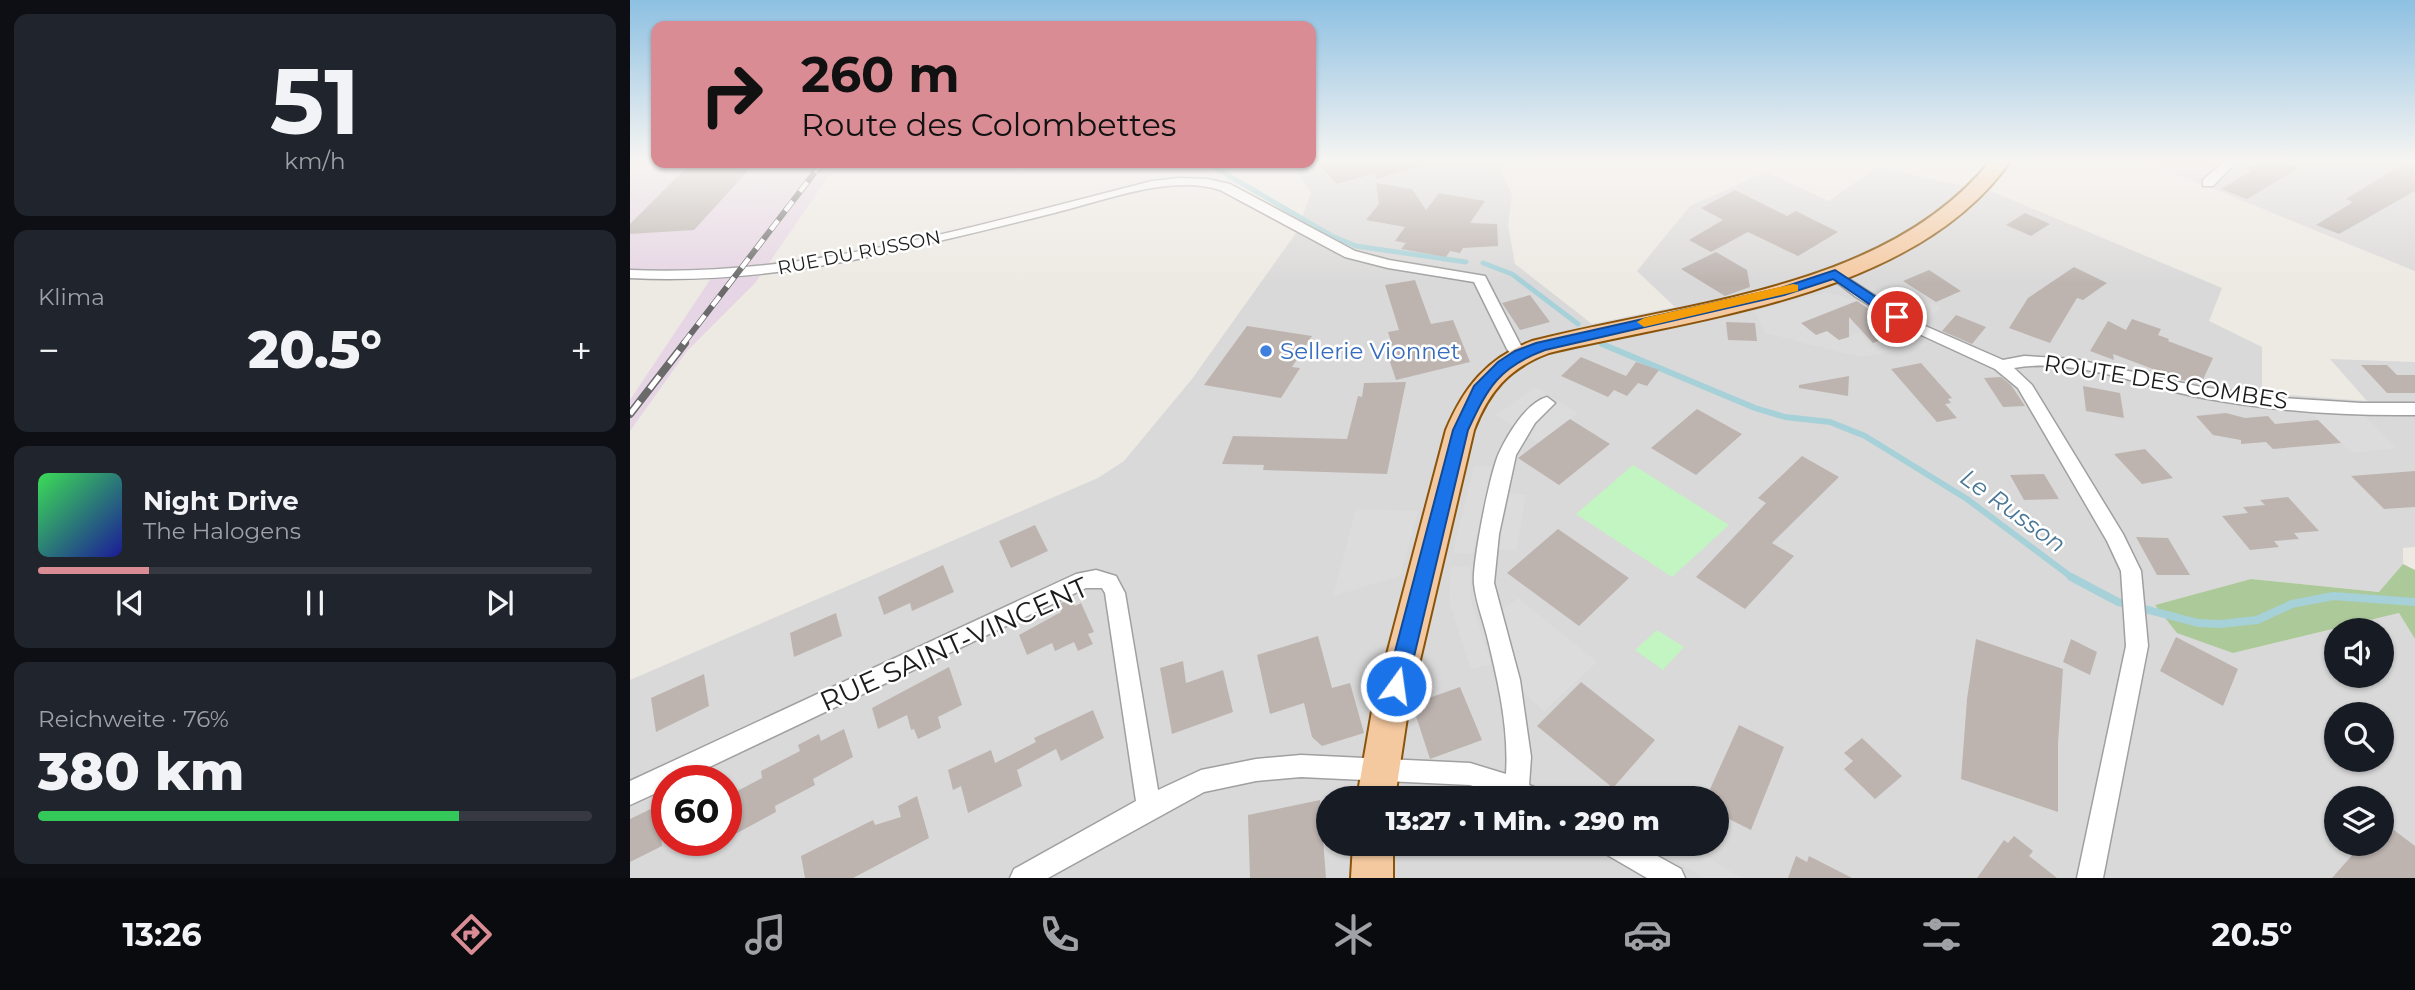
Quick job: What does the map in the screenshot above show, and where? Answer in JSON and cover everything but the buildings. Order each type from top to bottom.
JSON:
[{"type":"main road","points":[[1378,785],[1390,711],[1461,430],[1479,389],[1503,365],[1520,354],[1570,339],[1784,291],[1835,274],[1898,246],[1938,222],[1964,201]]},
{"type":"main road","points":[[1372,878],[1373,856]]},
{"type":"street","name":"RUE DU RUSSON","points":[[630,274],[675,278],[809,266],[1084,201]]},
{"type":"street","name":"RUE DU RUSSON","points":[[1251,201],[1350,254],[1400,267],[1480,279],[1513,346],[1520,354]]},
{"type":"street","points":[[1835,274],[1861,294],[1911,325],[2001,365],[2015,376],[2032,395],[2116,539],[2131,571],[2137,620],[2133,673],[2098,828],[2090,878]]},
{"type":"street","name":"ROUTE DES COMBES","points":[[2001,365],[2013,361],[2053,361],[2202,392],[2270,402],[2415,409]]},
{"type":"street","points":[[1523,786],[1509,680],[1484,583],[1489,534],[1507,454],[1529,419],[1547,403]]},
{"type":"street","name":"RUE SAINT-VINCENT","points":[[630,793],[1083,580],[1096,578],[1109,582],[1115,593],[1149,807]]},
{"type":"street","points":[[1023,878],[1201,781],[1256,770],[1301,766],[1378,785],[1469,774],[1506,786]]},
{"type":"street","points":[[1634,856],[1672,878]]},
{"type":"shaded area","points":[[630,201],[812,201],[755,283],[687,351],[630,431],[630,400],[712,277],[630,274]]},
{"type":"shaded area","points":[[1308,201],[1511,201],[1508,225],[1515,264],[1592,324],[1675,307],[1637,271],[1690,206],[1701,201],[2014,201],[2222,288],[2209,321],[2262,347],[2262,393],[2367,401],[2330,359],[2415,362],[2415,547],[2403,548],[2403,564],[2380,592],[2251,579],[2155,605],[2233,653],[2324,631],[2324,688],[2394,688],[2394,618],[2378,618],[2399,613],[2415,639],[2415,878],[630,878],[630,680],[1098,478],[1124,461],[1192,379],[1296,233]]},
{"type":"shaded area","points":[[2243,201],[2415,201],[2415,271]]},
{"type":"shaded area","points":[[1827,292],[1856,300],[1802,323],[1816,335],[1827,331],[1839,340],[1859,333],[1873,343],[1902,331],[1928,345],[1859,357],[1765,333],[1754,311]]},
{"type":"shaded area","points":[[1914,298],[1941,307],[1924,324],[1897,307]]},
{"type":"shaded area","points":[[1535,387],[1578,413],[1538,443],[1496,415]]},
{"type":"shaded area","points":[[2306,409],[2360,412],[2397,448],[2352,453]]},
{"type":"shaded area","points":[[1494,466],[1472,554],[1453,553],[1474,467]]},
{"type":"shaded area","points":[[1510,493],[1526,495],[1516,551],[1498,549]]},
{"type":"shaded area","points":[[1356,509],[1418,511],[1400,576],[1333,596]]},
{"type":"shaded area","points":[[1470,566],[1470,598],[1491,664],[1471,669],[1449,601],[1451,567]]},
{"type":"shaded area","points":[[1518,598],[1597,662],[1544,711],[1520,689],[1498,614]]},
{"type":"shaded area","points":[[1706,856],[1742,878],[1704,878],[1670,857]]},
{"type":"green space","points":[[1633,465],[1729,525],[1672,577],[1576,514]]},
{"type":"green space","points":[[2403,564],[2415,570],[2415,639],[2399,613],[2378,618],[2324,618],[2324,631],[2233,653],[2177,633],[2155,605],[2251,579],[2379,592]]},
{"type":"green space","points":[[1657,630],[1684,647],[1663,670],[1635,650]]},
{"type":"waterway","name":"Le Russon","points":[[1272,201],[1332,236],[1356,246],[1466,262]]},
{"type":"waterway","name":"Le Russon","points":[[1483,263],[1512,274],[1578,324]]},
{"type":"waterway","name":"Le Russon","points":[[1602,344],[1755,408],[1785,417],[1830,422],[1865,436],[1967,499],[2072,578]]},
{"type":"waterway","name":"Le Russon","points":[[2072,578],[2118,602],[2198,623],[2220,624],[2257,620],[2292,604],[2333,596],[2415,602]]},
{"type":"railway","points":[[683,344],[793,201]]},
{"type":"railway","points":[[630,414],[685,343]]},
{"type":"slow traffic","points":[[1644,322],[1793,288]]},
{"type":"place","name":"Sellerie Vionnet","points":[[1266,351]]},
{"type":"route","points":[[1396,686],[1461,430],[1470,404],[1479,389],[1503,365],[1520,354],[1541,346],[1784,291],[1835,274],[1897,317]]}]
